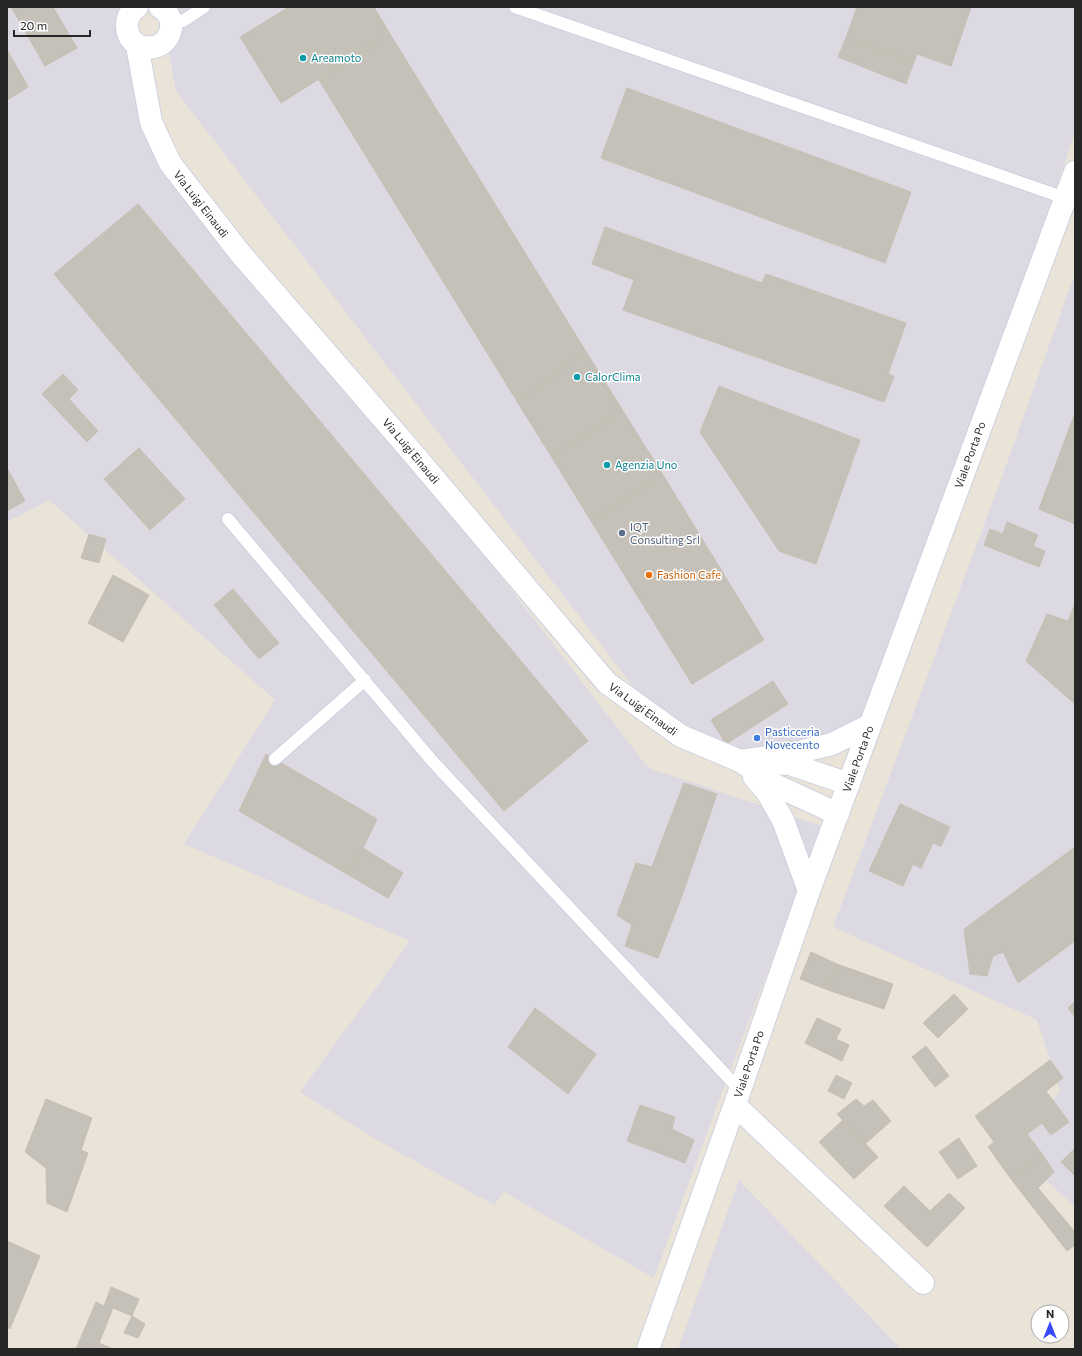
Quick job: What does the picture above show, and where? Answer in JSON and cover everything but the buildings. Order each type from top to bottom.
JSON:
[{"type":"street","name":"Via Luigi Einaudi","points":[[138,7],[133,10],[127,22],[128,35],[137,45],[151,122],[170,163],[240,253],[607,683],[681,736],[740,761],[775,785],[838,814]]},
{"type":"street","points":[[137,45],[149,48],[156,47],[167,39],[171,25],[165,12]]},
{"type":"street","points":[[144,84],[161,44]]},
{"type":"street","name":"Viale Porta Po","points":[[648,1349],[809,891],[1075,172]]},
{"type":"street","points":[[740,761],[795,753],[832,744],[870,725]]},
{"type":"street","name":"Via Luigi Einaudi","points":[[740,761],[790,764],[849,784]]},
{"type":"street","name":"Via Luigi Einaudi","points":[[740,761],[767,792],[783,820],[809,891]]},
{"type":"street","points":[[737,1097],[923,1283]]},
{"type":"lane","points":[[165,12],[183,20],[204,7]]},
{"type":"lane","points":[[515,7],[1065,198]]},
{"type":"lane","points":[[228,519],[434,763],[737,1097]]},
{"type":"lane","points":[[274,759],[364,680]]},
{"type":"shaded area","points":[[7,7],[122,7],[141,108],[646,765],[652,769],[822,826],[654,1278],[504,1192],[494,1205],[377,1140],[300,1092],[410,941],[184,844],[275,700],[49,500],[7,522]]},
{"type":"shaded area","points":[[160,7],[1075,7],[1075,132],[1030,264],[864,715],[835,746],[747,761],[671,736],[176,91]]},
{"type":"shaded area","points":[[1075,273],[1075,1207],[1013,1150],[1060,1091],[1037,1020],[833,927],[999,485]]},
{"type":"shaded area","points":[[739,1180],[901,1349],[678,1349]]},
{"type":"place","name":"Areamoto","points":[[303,58]]},
{"type":"place","name":"CalorClima","points":[[577,377]]},
{"type":"place","name":"Agenzia Uno","points":[[607,465]]},
{"type":"place","name":"IQT Consulting Srl","points":[[622,533]]},
{"type":"place","name":"Fashion Cafe","points":[[649,575]]},
{"type":"place","name":"Pasticceria Novecento","points":[[757,738]]}]
